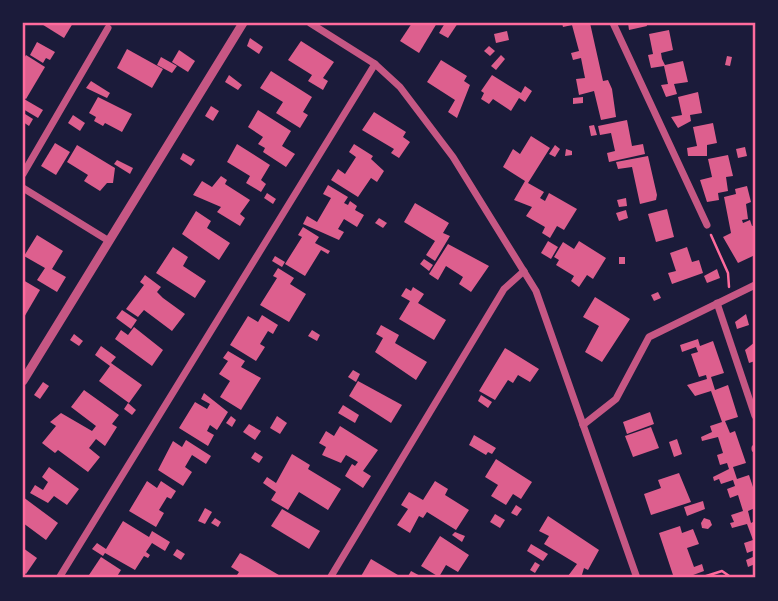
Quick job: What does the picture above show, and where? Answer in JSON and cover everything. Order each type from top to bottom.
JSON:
[{"type":"street","points":[[23,381],[243,23]]},
{"type":"street","points":[[310,23],[374,64],[400,87],[453,157],[524,271],[543,305],[637,578]]},
{"type":"street","points":[[613,23],[707,225]]},
{"type":"street","points":[[23,174],[108,28]]},
{"type":"street","points":[[59,578],[374,64]]},
{"type":"street","points":[[23,188],[109,241]]},
{"type":"street","points":[[330,578],[504,289],[524,271]]},
{"type":"street","points":[[583,425],[616,399],[649,337],[755,285]]},
{"type":"street","points":[[717,303],[755,416]]},
{"type":"path","points":[[707,225],[728,273],[727,282],[733,296]]},
{"type":"path","points":[[699,578],[724,571],[732,578]]},
{"type":"building","points":[[40,23],[73,23],[64,38]]},
{"type":"building","points":[[412,23],[437,23],[419,53],[400,41]]},
{"type":"building","points":[[445,23],[458,23],[448,38],[439,33]]},
{"type":"building","points":[[562,23],[590,23],[603,81],[608,80],[612,89],[616,117],[601,120],[594,91],[579,95],[576,79],[585,78],[581,58],[573,60],[571,53],[579,51],[572,25],[563,27]]},
{"type":"building","points":[[628,23],[646,23],[647,26],[629,30]]},
{"type":"building","points":[[669,30],[673,50],[661,53],[662,59],[665,65],[683,61],[688,82],[674,84],[677,94],[666,97],[661,85],[668,84],[664,66],[651,68],[648,55],[653,54],[649,34]]},
{"type":"building","points":[[507,31],[509,40],[496,43],[494,34]]},
{"type":"building","points":[[250,38],[263,47],[259,54],[247,46]]},
{"type":"building","points":[[301,41],[334,62],[323,78],[328,81],[323,90],[308,81],[312,75],[288,60]]},
{"type":"building","points":[[37,42],[55,52],[50,60],[46,58],[43,63],[30,55]]},
{"type":"building","points":[[489,46],[495,51],[490,56],[484,51]]},
{"type":"building","points":[[127,49],[163,69],[152,88],[117,68]]},
{"type":"building","points":[[179,50],[195,61],[188,72],[172,62]]},
{"type":"building","points":[[26,55],[45,67],[26,99],[23,97],[23,60]]},
{"type":"building","points":[[501,55],[505,59],[496,70],[491,66]]},
{"type":"building","points":[[727,56],[732,57],[730,66],[725,65]]},
{"type":"building","points":[[161,57],[177,66],[172,73],[157,65]]},
{"type":"building","points":[[441,60],[467,76],[464,81],[470,85],[457,118],[448,112],[455,100],[427,82]]},
{"type":"building","points":[[271,71],[312,97],[303,112],[308,115],[300,128],[276,113],[283,102],[260,88]]},
{"type":"building","points":[[229,75],[242,85],[238,90],[225,82]]},
{"type":"building","points":[[492,75],[521,93],[525,86],[532,91],[525,102],[519,98],[511,111],[493,99],[489,104],[481,99],[484,93],[481,91]]},
{"type":"building","points":[[91,81],[110,93],[107,98],[86,88]]},
{"type":"building","points":[[698,92],[702,113],[690,115],[691,121],[678,128],[671,117],[682,115],[678,97]]},
{"type":"building","points":[[98,97],[132,114],[122,132],[105,123],[103,126],[94,121],[96,117],[89,113]]},
{"type":"building","points":[[583,97],[583,103],[573,104],[573,98]]},
{"type":"building","points":[[24,99],[43,110],[38,118],[23,109]]},
{"type":"building","points":[[211,106],[219,111],[213,121],[205,116]]},
{"type":"building","points":[[258,110],[291,131],[282,146],[295,154],[286,167],[263,152],[265,148],[258,144],[263,137],[248,127]]},
{"type":"building","points":[[374,112],[406,132],[403,137],[410,142],[399,158],[391,153],[394,149],[362,130]]},
{"type":"building","points":[[25,114],[33,119],[29,126],[23,122]]},
{"type":"building","points":[[73,115],[85,123],[80,131],[68,123]]},
{"type":"building","points":[[627,120],[632,146],[643,144],[645,154],[609,162],[607,153],[615,151],[611,133],[600,135],[598,126]]},
{"type":"building","points":[[713,123],[717,143],[707,145],[707,156],[688,156],[687,148],[697,146],[693,127]]},
{"type":"building","points":[[594,125],[597,135],[591,136],[589,126]]},
{"type":"building","points":[[531,136],[550,148],[528,183],[544,192],[540,198],[545,201],[549,193],[577,209],[564,230],[557,226],[550,238],[542,233],[545,227],[526,216],[532,207],[514,200],[525,181],[503,167],[513,149],[520,154]]},
{"type":"building","points":[[55,143],[70,152],[56,175],[41,166]]},
{"type":"building","points":[[237,144],[270,165],[261,180],[266,184],[261,192],[246,183],[250,176],[227,162]]},
{"type":"building","points":[[354,144],[373,156],[371,159],[384,171],[377,182],[371,178],[358,197],[331,180],[338,169],[345,174],[356,157],[349,152]]},
{"type":"building","points":[[77,145],[115,168],[113,183],[107,183],[100,191],[84,181],[88,175],[67,162]]},
{"type":"building","points":[[555,145],[560,149],[555,157],[549,154]]},
{"type":"building","points":[[745,147],[747,156],[738,158],[736,149]]},
{"type":"building","points":[[566,149],[572,151],[572,155],[565,156]]},
{"type":"building","points":[[183,153],[195,160],[191,166],[180,159]]},
{"type":"building","points":[[728,155],[733,176],[726,177],[728,191],[718,193],[719,200],[707,202],[700,180],[712,177],[708,159]]},
{"type":"building","points":[[648,156],[657,195],[656,200],[640,204],[632,167],[618,169],[616,162]]},
{"type":"building","points":[[117,160],[133,168],[130,174],[114,164]]},
{"type":"building","points":[[221,176],[227,180],[225,184],[250,200],[240,214],[245,218],[240,226],[217,212],[221,207],[193,195],[202,181],[212,187]]},
{"type":"building","points":[[328,185],[348,197],[344,203],[348,205],[350,201],[357,206],[355,210],[364,215],[357,227],[344,219],[338,229],[344,232],[339,240],[303,224],[307,216],[317,222],[331,198],[323,194]]},
{"type":"building","points":[[747,186],[751,202],[746,204],[748,219],[742,220],[743,223],[750,220],[752,226],[755,225],[755,255],[738,263],[723,237],[731,233],[724,197],[736,194],[735,189]]},
{"type":"building","points":[[267,193],[276,199],[273,204],[264,198]]},
{"type":"building","points":[[626,198],[627,206],[619,207],[617,200]]},
{"type":"building","points":[[415,203],[449,223],[443,233],[450,236],[435,261],[426,255],[435,241],[404,222]]},
{"type":"building","points":[[667,209],[674,237],[656,242],[648,214]]},
{"type":"building","points":[[626,210],[628,218],[619,221],[616,213]]},
{"type":"building","points":[[196,211],[211,221],[207,228],[230,243],[219,260],[182,234]]},
{"type":"building","points":[[379,218],[387,223],[383,228],[375,223]]},
{"type":"building","points":[[303,227],[319,237],[315,243],[330,251],[328,254],[321,250],[305,276],[285,264],[302,237],[298,235]]},
{"type":"building","points":[[37,235],[63,251],[52,269],[66,277],[57,292],[37,280],[45,268],[24,256]]},
{"type":"building","points":[[548,241],[558,247],[551,259],[541,253]]},
{"type":"building","points":[[579,241],[606,258],[593,279],[587,275],[579,287],[571,281],[574,276],[556,265],[559,260],[554,257],[563,242],[574,249]]},
{"type":"building","points":[[448,244],[489,266],[471,292],[459,284],[463,277],[446,266],[438,280],[429,274]]},
{"type":"building","points":[[173,247],[188,257],[183,266],[206,281],[195,298],[156,273]]},
{"type":"building","points":[[687,247],[692,262],[699,260],[703,273],[672,284],[668,273],[676,271],[670,253]]},
{"type":"building","points":[[275,256],[285,262],[282,267],[272,261]]},
{"type":"building","points":[[619,257],[625,257],[625,264],[619,264]]},
{"type":"building","points":[[424,259],[433,265],[429,271],[420,264]]},
{"type":"building","points":[[278,268],[294,278],[290,284],[306,294],[289,322],[260,305],[277,278],[273,276]]},
{"type":"building","points":[[717,269],[720,278],[707,283],[704,276]]},
{"type":"building","points":[[145,275],[161,287],[157,292],[163,298],[185,314],[172,331],[144,310],[138,317],[126,309],[144,285],[140,282]]},
{"type":"building","points":[[23,280],[40,290],[23,319]]},
{"type":"building","points":[[413,287],[424,294],[418,303],[446,320],[434,340],[399,319],[410,301],[401,296],[406,288],[411,291]]},
{"type":"building","points":[[658,292],[661,298],[654,301],[651,295]]},
{"type":"building","points":[[595,297],[630,319],[602,362],[585,352],[599,326],[583,317]]},
{"type":"building","points":[[122,310],[137,320],[131,329],[116,318]]},
{"type":"building","points":[[746,314],[749,325],[737,329],[735,322]]},
{"type":"building","points":[[262,315],[278,325],[273,334],[268,331],[260,344],[265,347],[256,361],[230,345],[248,316],[258,322]]},
{"type":"building","points":[[381,325],[399,335],[395,343],[427,362],[416,380],[375,352],[383,338],[376,334]]},
{"type":"building","points":[[134,327],[163,350],[152,366],[115,339],[121,330],[128,335]]},
{"type":"building","points":[[312,330],[320,335],[317,341],[308,336]]},
{"type":"building","points":[[74,334],[83,341],[79,346],[70,340]]},
{"type":"building","points":[[698,339],[700,346],[713,341],[724,373],[711,377],[715,390],[728,385],[738,417],[725,421],[730,433],[735,431],[746,463],[733,467],[737,479],[749,475],[755,493],[755,508],[748,511],[751,523],[755,521],[755,550],[747,553],[744,543],[753,540],[747,524],[732,528],[730,523],[734,522],[731,515],[743,511],[738,495],[730,498],[727,489],[735,486],[733,480],[721,484],[719,479],[714,481],[713,477],[729,469],[727,463],[720,465],[717,455],[723,453],[718,437],[702,441],[701,437],[712,432],[710,426],[722,422],[711,391],[695,396],[687,385],[707,379],[706,375],[699,377],[691,354],[698,352],[696,347],[682,352],[680,345]]},
{"type":"building","points":[[755,342],[755,361],[749,363],[745,350]]},
{"type":"building","points":[[101,346],[116,357],[111,363],[142,385],[129,403],[99,381],[110,366],[95,355]]},
{"type":"building","points":[[505,348],[539,369],[530,382],[518,375],[513,383],[508,380],[495,400],[479,391]]},
{"type":"building","points":[[228,351],[245,361],[241,367],[261,378],[241,410],[220,397],[230,381],[219,374],[228,361],[223,358]]},
{"type":"building","points":[[353,370],[360,374],[356,382],[348,377]]},
{"type":"building","points":[[358,381],[402,405],[391,423],[349,396]]},
{"type":"building","points":[[43,382],[49,386],[40,399],[34,395]]},
{"type":"building","points":[[84,390],[119,415],[112,424],[117,427],[105,446],[96,439],[89,448],[100,457],[88,472],[58,450],[55,453],[42,443],[56,426],[50,422],[61,413],[92,431],[96,426],[71,407]]},
{"type":"building","points":[[204,393],[228,412],[217,430],[210,425],[207,431],[214,435],[208,446],[179,428],[195,402],[207,409],[210,404],[201,399]]},
{"type":"building","points":[[481,395],[492,402],[488,408],[478,401]]},
{"type":"building","points":[[128,403],[136,410],[132,415],[124,409]]},
{"type":"building","points":[[343,405],[359,415],[355,423],[338,413]]},
{"type":"building","points":[[650,412],[654,424],[627,434],[623,422]]},
{"type":"building","points":[[231,416],[236,420],[232,427],[226,423]]},
{"type":"building","points":[[277,416],[287,423],[280,434],[270,428]]},
{"type":"building","points":[[249,424],[261,431],[255,440],[243,432]]},
{"type":"building","points":[[340,426],[378,450],[363,471],[371,476],[363,488],[345,476],[352,464],[355,466],[358,462],[346,455],[341,463],[322,455],[326,447],[319,443],[326,431],[334,436]]},
{"type":"building","points":[[651,427],[659,448],[633,457],[625,436]]},
{"type":"building","points":[[474,435],[496,448],[492,454],[488,452],[486,455],[469,445]]},
{"type":"building","points":[[677,439],[682,454],[674,457],[669,442]]},
{"type":"building","points":[[186,440],[211,456],[206,464],[192,455],[185,467],[192,472],[183,486],[158,470],[173,441],[182,447]]},
{"type":"building","points":[[255,452],[263,457],[259,463],[251,458]]},
{"type":"building","points":[[292,454],[310,465],[308,469],[341,489],[328,510],[299,492],[288,510],[271,500],[276,492],[263,483],[267,477],[276,483]]},
{"type":"building","points":[[496,459],[532,482],[521,499],[513,494],[506,505],[491,496],[498,485],[485,477]]},
{"type":"building","points":[[49,467],[79,489],[67,505],[54,496],[48,503],[30,493],[35,485],[43,490],[48,482],[42,477]]},
{"type":"building","points":[[679,473],[691,502],[651,515],[644,494],[661,488],[658,480]]},
{"type":"building","points":[[147,481],[157,488],[161,481],[176,491],[171,499],[167,497],[159,510],[164,513],[156,527],[129,511]]},
{"type":"building","points":[[435,481],[448,489],[445,495],[469,510],[456,530],[427,512],[423,518],[419,516],[410,533],[397,525],[408,509],[401,505],[409,492],[423,500]]},
{"type":"building","points":[[23,497],[58,523],[46,540],[23,523]]},
{"type":"building","points":[[703,501],[705,509],[687,516],[684,507]]},
{"type":"building","points":[[516,505],[522,509],[517,516],[511,513]]},
{"type":"building","points":[[205,508],[212,512],[205,524],[198,521]]},
{"type":"building","points":[[282,509],[320,531],[309,549],[271,526]]},
{"type":"building","points":[[495,514],[505,520],[500,528],[490,522]]},
{"type":"building","points":[[548,516],[599,550],[588,570],[584,568],[581,578],[568,576],[577,564],[544,544],[549,536],[539,531]]},
{"type":"building","points":[[215,518],[221,522],[218,527],[211,523]]},
{"type":"building","points":[[704,518],[710,520],[712,525],[708,529],[702,528]]},
{"type":"building","points":[[123,521],[149,537],[152,531],[170,542],[165,551],[152,543],[146,552],[150,555],[148,558],[144,556],[135,570],[105,553],[103,556],[92,549],[97,543],[106,549]]},
{"type":"building","points":[[680,526],[682,533],[693,529],[699,544],[687,548],[694,567],[702,564],[704,571],[685,578],[674,578],[659,533]]},
{"type":"building","points":[[455,532],[465,536],[462,542],[452,535]]},
{"type":"building","points":[[440,536],[469,555],[458,572],[446,565],[439,577],[421,566]]},
{"type":"building","points":[[531,544],[548,554],[543,561],[527,551]]},
{"type":"building","points":[[23,548],[37,558],[26,574],[23,572]]},
{"type":"building","points":[[177,549],[185,554],[181,560],[173,555]]},
{"type":"building","points":[[240,553],[284,578],[235,578],[239,572],[231,567]]},
{"type":"building","points":[[755,556],[755,564],[748,567],[746,560]]},
{"type":"building","points":[[101,557],[121,570],[116,578],[87,578]]},
{"type":"building","points":[[371,559],[403,578],[360,578]]},
{"type":"building","points":[[535,562],[540,565],[535,573],[530,570]]},
{"type":"building","points":[[411,571],[424,578],[407,578]]}]
